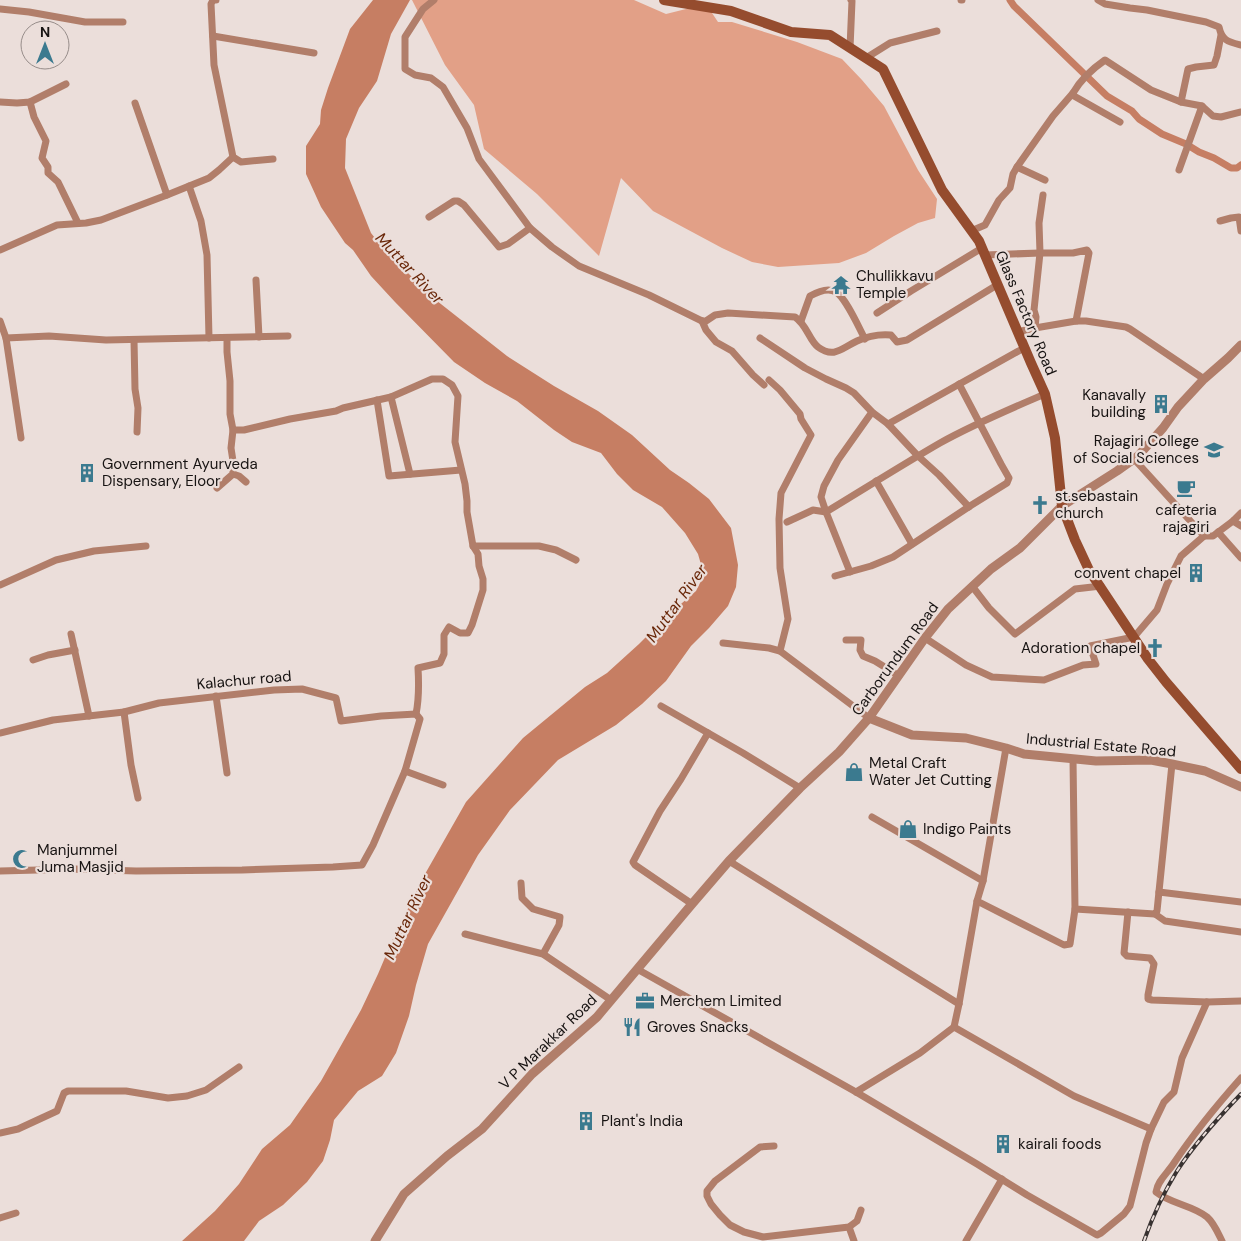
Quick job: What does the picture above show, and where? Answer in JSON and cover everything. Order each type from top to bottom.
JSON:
[{"type":"main road","name":"Glass Factory Road","points":[[664,0],[731,11],[791,32],[830,35],[883,69],[942,190],[979,241],[1045,394],[1055,438],[1062,506],[1089,570],[1148,659],[1241,769]]},
{"type":"street","points":[[216,0],[213,0],[211,4],[214,65],[232,157],[241,162],[273,159]]},
{"type":"street","points":[[434,0],[423,10],[404,37],[404,69],[415,75],[432,78],[443,87],[467,128],[480,158],[530,228],[552,247],[580,266],[649,295],[702,321],[706,321],[715,315],[728,313],[795,317],[801,321],[816,346],[827,353],[836,352],[857,341],[880,334],[891,335],[897,342],[907,340],[997,285]]},
{"type":"street","points":[[850,48],[853,0]]},
{"type":"street","points":[[1098,0],[1105,4],[1148,10],[1206,22],[1219,28],[1221,35],[1214,65],[1188,69],[1181,102]]},
{"type":"street","points":[[0,10],[28,12],[85,22],[123,22]]},
{"type":"street","points":[[866,58],[890,43],[937,30]]},
{"type":"street","points":[[1221,35],[1227,41],[1241,45]]},
{"type":"street","points":[[213,36],[314,53]]},
{"type":"street","points":[[971,231],[985,225],[999,200],[1010,188],[1013,174],[1017,167],[1053,116],[1073,93],[1079,82],[1105,60],[1151,90],[1181,102],[1202,106],[1213,116],[1241,112]]},
{"type":"street","points":[[0,102],[30,102],[66,84]]},
{"type":"street","points":[[1073,93],[1080,100],[1120,122]]},
{"type":"street","points":[[30,102],[34,117],[46,141],[42,158],[48,167],[48,173],[58,182],[78,223]]},
{"type":"street","points":[[135,103],[167,195]]},
{"type":"street","points":[[1179,170],[1202,106]]},
{"type":"street","points":[[0,250],[57,225],[101,220],[167,195],[209,178],[220,170],[232,157]]},
{"type":"street","points":[[1017,167],[1045,180]]},
{"type":"street","points":[[189,186],[201,221],[207,255],[209,338]]},
{"type":"street","points":[[1035,328],[1036,317],[1034,310],[1040,252],[1039,223],[1043,195]]},
{"type":"street","points":[[429,217],[454,201],[458,201],[464,204],[499,247],[508,244],[530,228]]},
{"type":"street","points":[[1220,221],[1239,217],[1241,231]]},
{"type":"street","points":[[877,313],[911,291],[983,252],[1073,253],[1088,250],[1076,321]]},
{"type":"street","points":[[256,280],[259,337]]},
{"type":"street","points":[[801,321],[810,296],[818,292],[835,291],[846,303],[865,339]]},
{"type":"street","points":[[0,321],[6,338],[21,438]]},
{"type":"street","points":[[702,321],[706,330],[716,342],[732,351],[753,375],[780,390],[800,414],[811,435],[781,493],[779,519],[780,568],[788,619],[780,651]]},
{"type":"street","points":[[1017,332],[1076,321],[1130,329],[1204,378]]},
{"type":"street","points":[[6,338],[49,336],[134,340],[288,336]]},
{"type":"street","points":[[227,338],[233,474]]},
{"type":"street","points":[[760,338],[805,368],[854,393],[872,412],[888,424],[969,507]]},
{"type":"street","points":[[134,340],[135,389],[138,408],[136,432]]},
{"type":"street","name":"Carborundum Road","points":[[756,834],[800,788],[839,752],[869,718],[925,638],[948,609],[991,569],[1020,548],[1062,506],[1134,459],[1163,428],[1178,407],[1204,378],[1241,345]]},
{"type":"street","points":[[888,424],[1024,348]]},
{"type":"street","points":[[0,871],[76,869],[180,871],[362,865],[373,845],[405,771],[420,719],[416,714],[419,692],[418,668],[440,663],[444,654],[444,635],[449,627],[460,633],[468,633],[483,590],[483,579],[478,554],[473,546],[467,512],[465,484],[455,442],[458,396],[452,386],[443,378],[432,380],[391,397],[336,411],[244,430],[232,430]]},
{"type":"street","points":[[835,576],[872,566],[893,557],[1007,483],[1009,478],[959,384]]},
{"type":"street","points":[[787,522],[813,510],[826,512],[941,442],[1045,394]]},
{"type":"street","points":[[391,397],[410,474]]},
{"type":"street","points":[[377,400],[389,476],[461,470]]},
{"type":"street","points":[[850,572],[821,497],[824,486],[838,460],[872,412]]},
{"type":"street","points":[[1134,459],[1204,536]]},
{"type":"street","points":[[233,474],[246,482]]},
{"type":"street","points":[[216,488],[233,474]]},
{"type":"street","points":[[876,481],[912,544]]},
{"type":"street","points":[[925,638],[966,665],[992,677],[1044,680],[1083,664],[1096,664],[1090,646],[1134,637],[1157,610],[1181,556],[1204,536],[1213,536],[1233,521],[1241,512]]},
{"type":"street","points":[[1233,521],[1241,526]]},
{"type":"street","points":[[1218,532],[1241,558]]},
{"type":"street","points":[[0,585],[56,560],[94,551],[146,546]]},
{"type":"street","points":[[473,546],[539,546],[556,550],[576,560]]},
{"type":"street","points":[[972,586],[989,608],[1015,634],[1075,589],[1101,586]]},
{"type":"street","points":[[71,634],[89,716]]},
{"type":"street","points":[[846,640],[861,640],[860,650],[863,656],[899,676]]},
{"type":"street","points":[[723,643],[780,651],[869,718]]},
{"type":"street","points":[[33,660],[75,650]]},
{"type":"street","name":"Kalachur road","points":[[0,733],[53,720],[124,712],[159,703],[274,690],[302,689],[336,698],[341,721],[416,714]]},
{"type":"street","points":[[216,696],[227,773]]},
{"type":"street","points":[[661,706],[800,788]]},
{"type":"street","points":[[124,712],[131,765],[138,798]]},
{"type":"street","name":"Industrial Estate Road","points":[[869,718],[912,734],[966,738],[1024,754],[1096,761],[1151,760],[1205,771],[1241,787]]},
{"type":"street","points":[[692,904],[633,862],[660,811],[708,734]]},
{"type":"street","points":[[856,1092],[920,1053],[954,1027],[976,901],[983,881],[1006,748]]},
{"type":"street","points":[[976,901],[1064,945],[1070,944],[1075,909],[1073,759]]},
{"type":"street","points":[[1155,914],[1157,910],[1172,764]]},
{"type":"street","points":[[405,771],[443,785]]},
{"type":"street","points":[[872,817],[983,881]]},
{"type":"street","name":"V P Marakkar Road","points":[[375,1241],[404,1194],[447,1156],[482,1129],[532,1074],[597,1017],[728,861],[756,834]]},
{"type":"street","points":[[728,861],[959,1004]]},
{"type":"street","points":[[521,883],[522,898],[533,909],[560,917],[559,925],[543,954]]},
{"type":"street","points":[[1159,892],[1241,902]]},
{"type":"street","points":[[1075,909],[1155,914],[1165,921],[1241,932]]},
{"type":"street","points":[[1128,912],[1124,953],[1127,956],[1150,958],[1154,964],[1148,999],[1207,1002],[1241,1001]]},
{"type":"street","points":[[465,934],[543,954],[611,1000]]},
{"type":"street","points":[[637,969],[856,1092],[1097,1235],[1101,1234],[1124,1214],[1130,1206],[1151,1129],[1164,1102],[1174,1092],[1182,1058],[1207,1002]]},
{"type":"street","points":[[954,1027],[1074,1096],[1151,1129]]},
{"type":"street","points":[[0,1133],[18,1129],[57,1111],[64,1093],[68,1091],[126,1091],[168,1098],[187,1096],[206,1090],[239,1068]]},
{"type":"street","points":[[1222,1241],[1208,1217],[1163,1198],[1156,1192],[1157,1185],[1202,1124],[1241,1078]]},
{"type":"street","points":[[774,1146],[760,1147],[715,1181],[707,1191],[711,1204],[730,1224],[744,1232],[763,1237],[849,1228],[857,1221],[861,1210]]},
{"type":"street","points":[[966,1241],[1002,1179]]},
{"type":"street","points":[[0,1218],[16,1212]]},
{"type":"street","points":[[849,1228],[854,1241]]},
{"type":"shaded area","points":[[412,0],[634,0],[666,14],[686,9],[708,7],[718,22],[732,22],[797,42],[842,59],[884,106],[918,170],[937,199],[935,218],[918,223],[866,253],[839,263],[778,267],[752,262],[653,211],[621,178],[599,256],[537,194],[484,149],[474,105],[445,65]]},
{"type":"water","name":"Muttar River","points":[[373,0],[410,0],[391,34],[377,81],[359,108],[346,139],[345,168],[371,233],[382,247],[432,297],[507,356],[598,411],[632,435],[670,470],[709,499],[731,528],[738,565],[736,587],[728,606],[691,646],[666,681],[616,725],[558,760],[510,810],[478,855],[428,944],[409,1016],[396,1053],[382,1076],[358,1091],[334,1120],[323,1161],[307,1182],[283,1205],[259,1221],[244,1241],[182,1241],[215,1211],[239,1184],[262,1149],[290,1125],[321,1081],[361,1010],[425,874],[466,802],[523,738],[585,687],[607,673],[696,591],[704,575],[698,554],[685,533],[662,507],[633,490],[617,474],[601,453],[572,442],[517,401],[485,383],[454,362],[371,276],[353,250],[345,243],[321,207],[306,174],[306,146],[320,124],[321,110],[350,29]]},
{"type":"waterway","points":[[1010,0],[1107,96],[1132,111],[1139,119],[1162,134],[1186,144],[1231,168],[1237,168],[1241,165]]},
{"type":"railway","points":[[1144,1241],[1167,1188],[1177,1171],[1199,1141],[1241,1094]]},
{"type":"place","name":"Chullikkavu Temple","points":[[841,285]]},
{"type":"place","name":"Kanavally building","points":[[1161,404]]},
{"type":"place","name":"Rajagiri College of Social Sciences","points":[[1214,450]]},
{"type":"place","name":"Government Ayurveda Dispensary, Eloor","points":[[87,473]]},
{"type":"place","name":"cafeteria rajagiri","points":[[1186,488]]},
{"type":"place","name":"st.sebastain church","points":[[1040,505]]},
{"type":"place","name":"convent chapel","points":[[1196,573]]},
{"type":"place","name":"Adoration chapel","points":[[1155,648]]},
{"type":"place","name":"Metal Craft Water Jet Cutting","points":[[854,772]]},
{"type":"place","name":"Indigo Paints","points":[[908,829]]},
{"type":"place","name":"Manjummel Juma Masjid","points":[[22,859]]},
{"type":"place","name":"Merchem Limited","points":[[645,1001]]},
{"type":"place","name":"Groves Snacks","points":[[632,1027]]},
{"type":"place","name":"Plant's India","points":[[586,1121]]},
{"type":"place","name":"kairali foods","points":[[1003,1144]]}]
